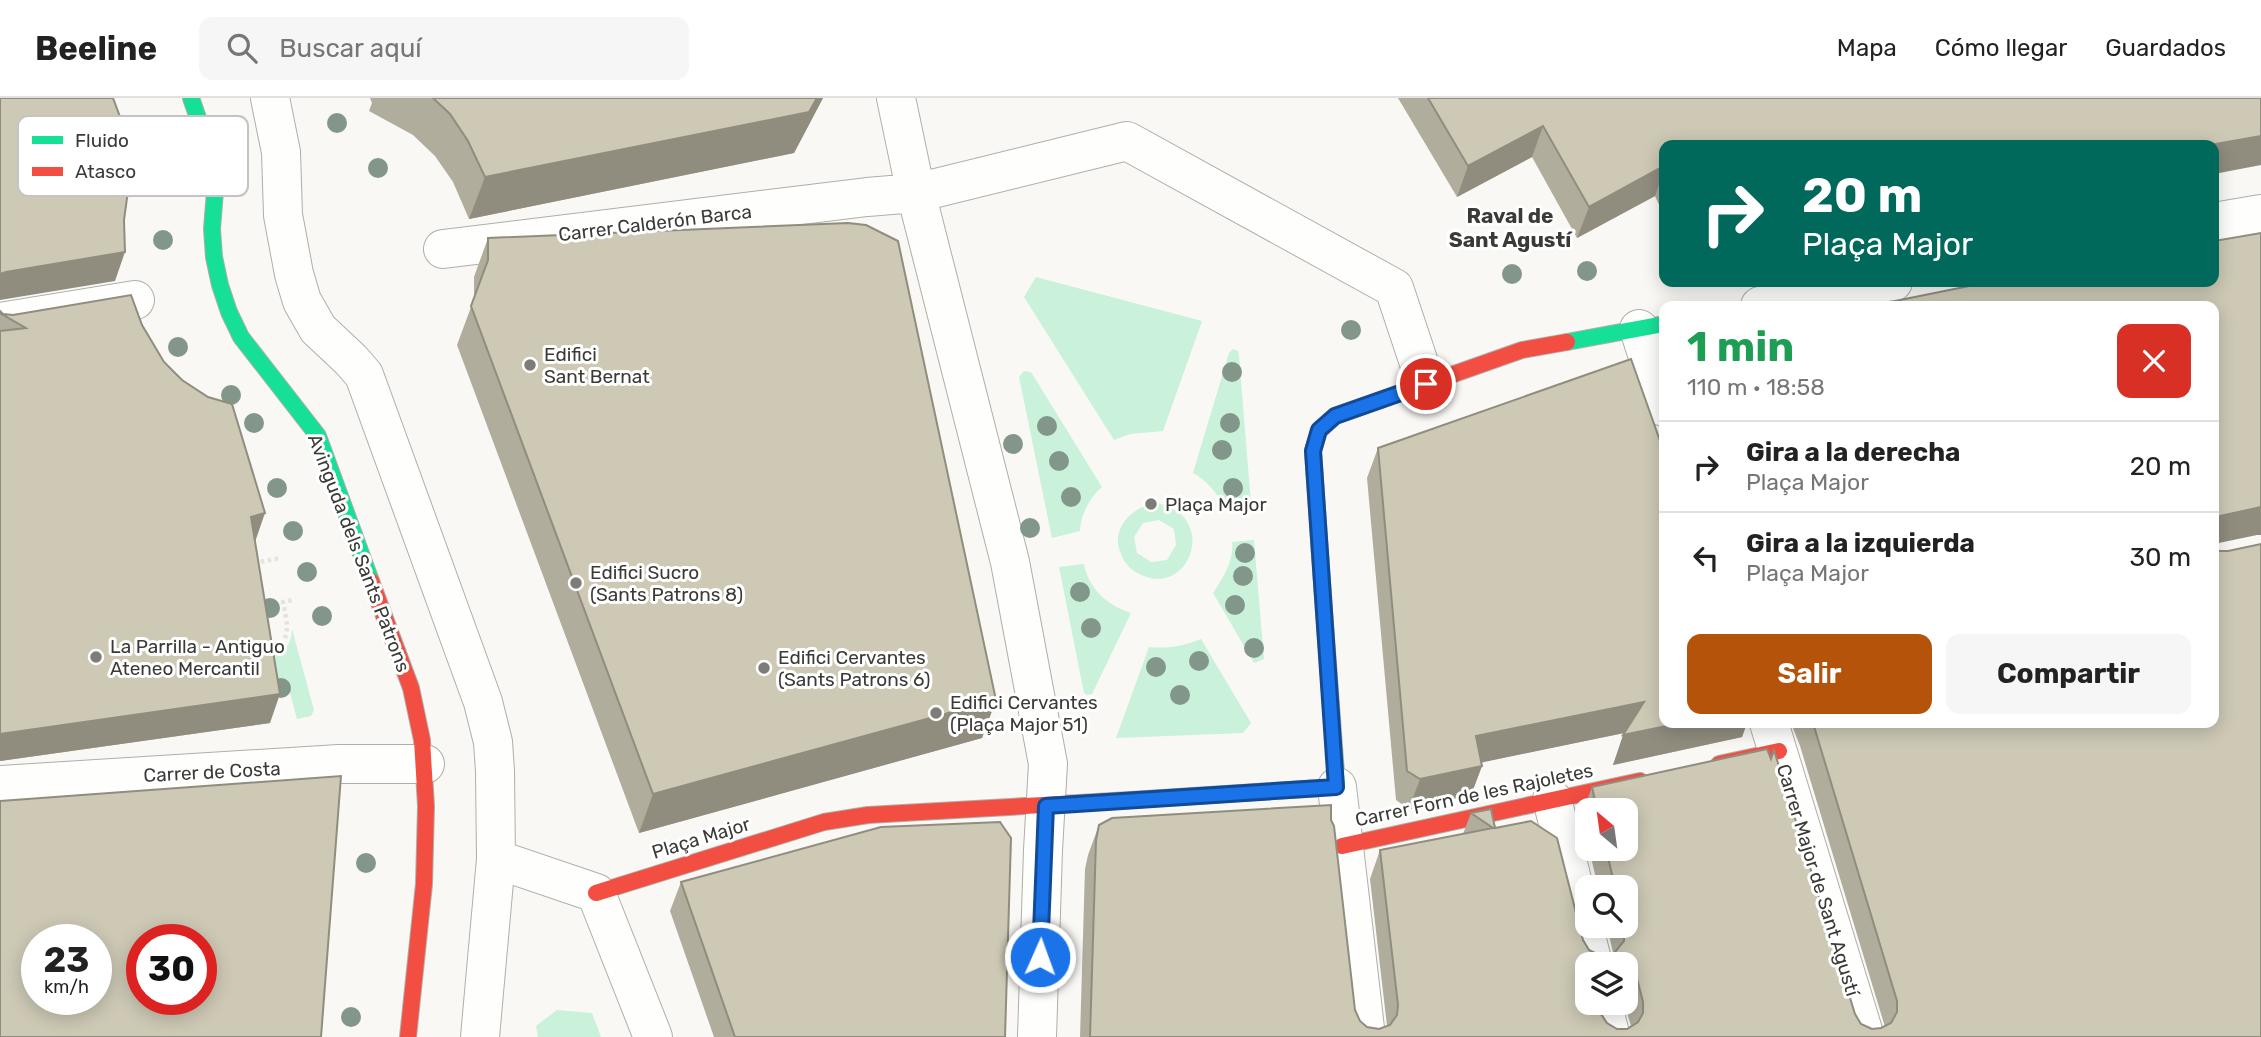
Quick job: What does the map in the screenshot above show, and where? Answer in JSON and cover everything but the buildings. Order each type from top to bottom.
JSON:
[{"type":"street","name":"Avinguda dels Sants Patrons","points":[[191,98],[197,116]]},
{"type":"street","points":[[270,98],[281,152],[284,215],[294,274],[302,301],[318,329],[363,375],[483,702],[493,742],[496,859],[480,1037]]},
{"type":"street","points":[[896,98],[916,193],[1010,562],[1048,764],[1037,1037]]},
{"type":"street","name":"Carrer Calderón Barca","points":[[443,250],[916,193],[1127,141],[1394,288],[1426,384]]},
{"type":"street","name":"Avinguda dels Sants Patrons","points":[[215,196],[212,228],[216,269],[230,319],[318,436],[411,688],[425,764],[424,884],[408,1037]]},
{"type":"street","points":[[2219,221],[2261,214]]},
{"type":"street","points":[[1788,301],[1865,287]]},
{"type":"street","points":[[0,322],[135,300]]},
{"type":"street","points":[[1366,1037],[1336,787],[1313,451],[1319,430],[1335,416],[1522,350],[1652,327],[1659,374]]},
{"type":"street","points":[[1699,768],[1774,737]]},
{"type":"street","name":"Carrer Major de Sant Agustí","points":[[1774,737],[1865,1037]]},
{"type":"street","name":"Carrer de Costa","points":[[0,785],[339,764],[425,764]]},
{"type":"street","name":"Carrer Forn de les Rajoletes","points":[[1342,846],[1659,777]]},
{"type":"street","name":"Plaça Major","points":[[596,893],[824,822],[868,815],[1336,787]]},
{"type":"street","points":[[1552,799],[1590,952]]},
{"type":"street","points":[[496,859],[596,893],[653,1037]]},
{"type":"street","points":[[1605,1015],[1611,1037]]},
{"type":"path","points":[[247,565],[280,558]]},
{"type":"path","points":[[264,643],[269,648],[278,648],[284,643],[288,629],[283,602],[294,600]]},
{"type":"green space","points":[[1036,277],[1202,321],[1163,431],[1130,434],[1114,440],[1024,297]]},
{"type":"green space","points":[[1233,349],[1238,351],[1239,356],[1251,504],[1225,506],[1215,492],[1193,473],[1229,353]]},
{"type":"green space","points":[[1024,371],[1031,372],[1102,487],[1086,507],[1080,531],[1052,538],[1019,377]]},
{"type":"green space","points":[[1154,503],[1174,510],[1187,521],[1192,535],[1191,550],[1185,564],[1175,574],[1161,579],[1144,576],[1133,570],[1125,562],[1118,545],[1118,536],[1125,521]],"holes":[[[1159,520],[1174,529],[1176,545],[1167,560],[1151,562],[1137,553],[1134,537],[1143,523]]]},
{"type":"green space","points":[[1254,540],[1264,659],[1254,663],[1213,593],[1230,563],[1232,542]]},
{"type":"green space","points":[[1084,564],[1090,581],[1100,595],[1131,613],[1092,694],[1087,695],[1084,693],[1059,567]]},
{"type":"green space","points":[[292,629],[314,710],[311,716],[297,719],[290,693],[266,698],[270,653],[280,652],[287,647]]},
{"type":"green space","points":[[1201,639],[1251,723],[1243,733],[1116,738],[1149,647],[1163,648]]},
{"type":"green space","points":[[557,1010],[592,1013],[601,1037],[538,1037],[536,1026]]},
{"type":"traffic: fast","points":[[191,98],[197,116]]},
{"type":"traffic: fast","points":[[215,196],[212,229],[214,257],[229,312],[241,337],[318,436],[371,581]]},
{"type":"traffic: fast","points":[[1567,342],[1659,325]]},
{"type":"traffic: fast","points":[[1131,800],[1337,787],[1323,597]]},
{"type":"traffic: jam","points":[[1323,597],[1313,451],[1319,431],[1335,416],[1522,350],[1567,342]]},
{"type":"traffic: jam","points":[[371,581],[411,688],[422,740],[426,806],[424,884],[408,1037]]},
{"type":"traffic: jam","points":[[1719,764],[1779,751]]},
{"type":"traffic: jam","points":[[1342,846],[1640,781]]},
{"type":"traffic: jam","points":[[596,893],[824,822],[868,815],[1131,800]]},
{"type":"place","name":"Edifici Sant Bernat","points":[[530,365]]},
{"type":"place","name":"Plaça Major","points":[[1151,504]]},
{"type":"place","name":"Edifici Sucro (Sants Patrons 8)","points":[[576,583]]},
{"type":"place","name":"La Parrilla - Antiguo Ateneo Mercantil","points":[[96,657]]},
{"type":"place","name":"Edifici Cervantes (Sants Patrons 6)","points":[[764,668]]},
{"type":"place","name":"Edifici Cervantes (Plaça Major 51)","points":[[936,713]]},
{"type":"district","name":"Raval de Sant Agustí","points":[[1510,227]]},
{"type":"route","points":[[1040,957],[1046,806],[1336,787],[1313,451],[1319,430],[1335,416],[1426,384]]}]
